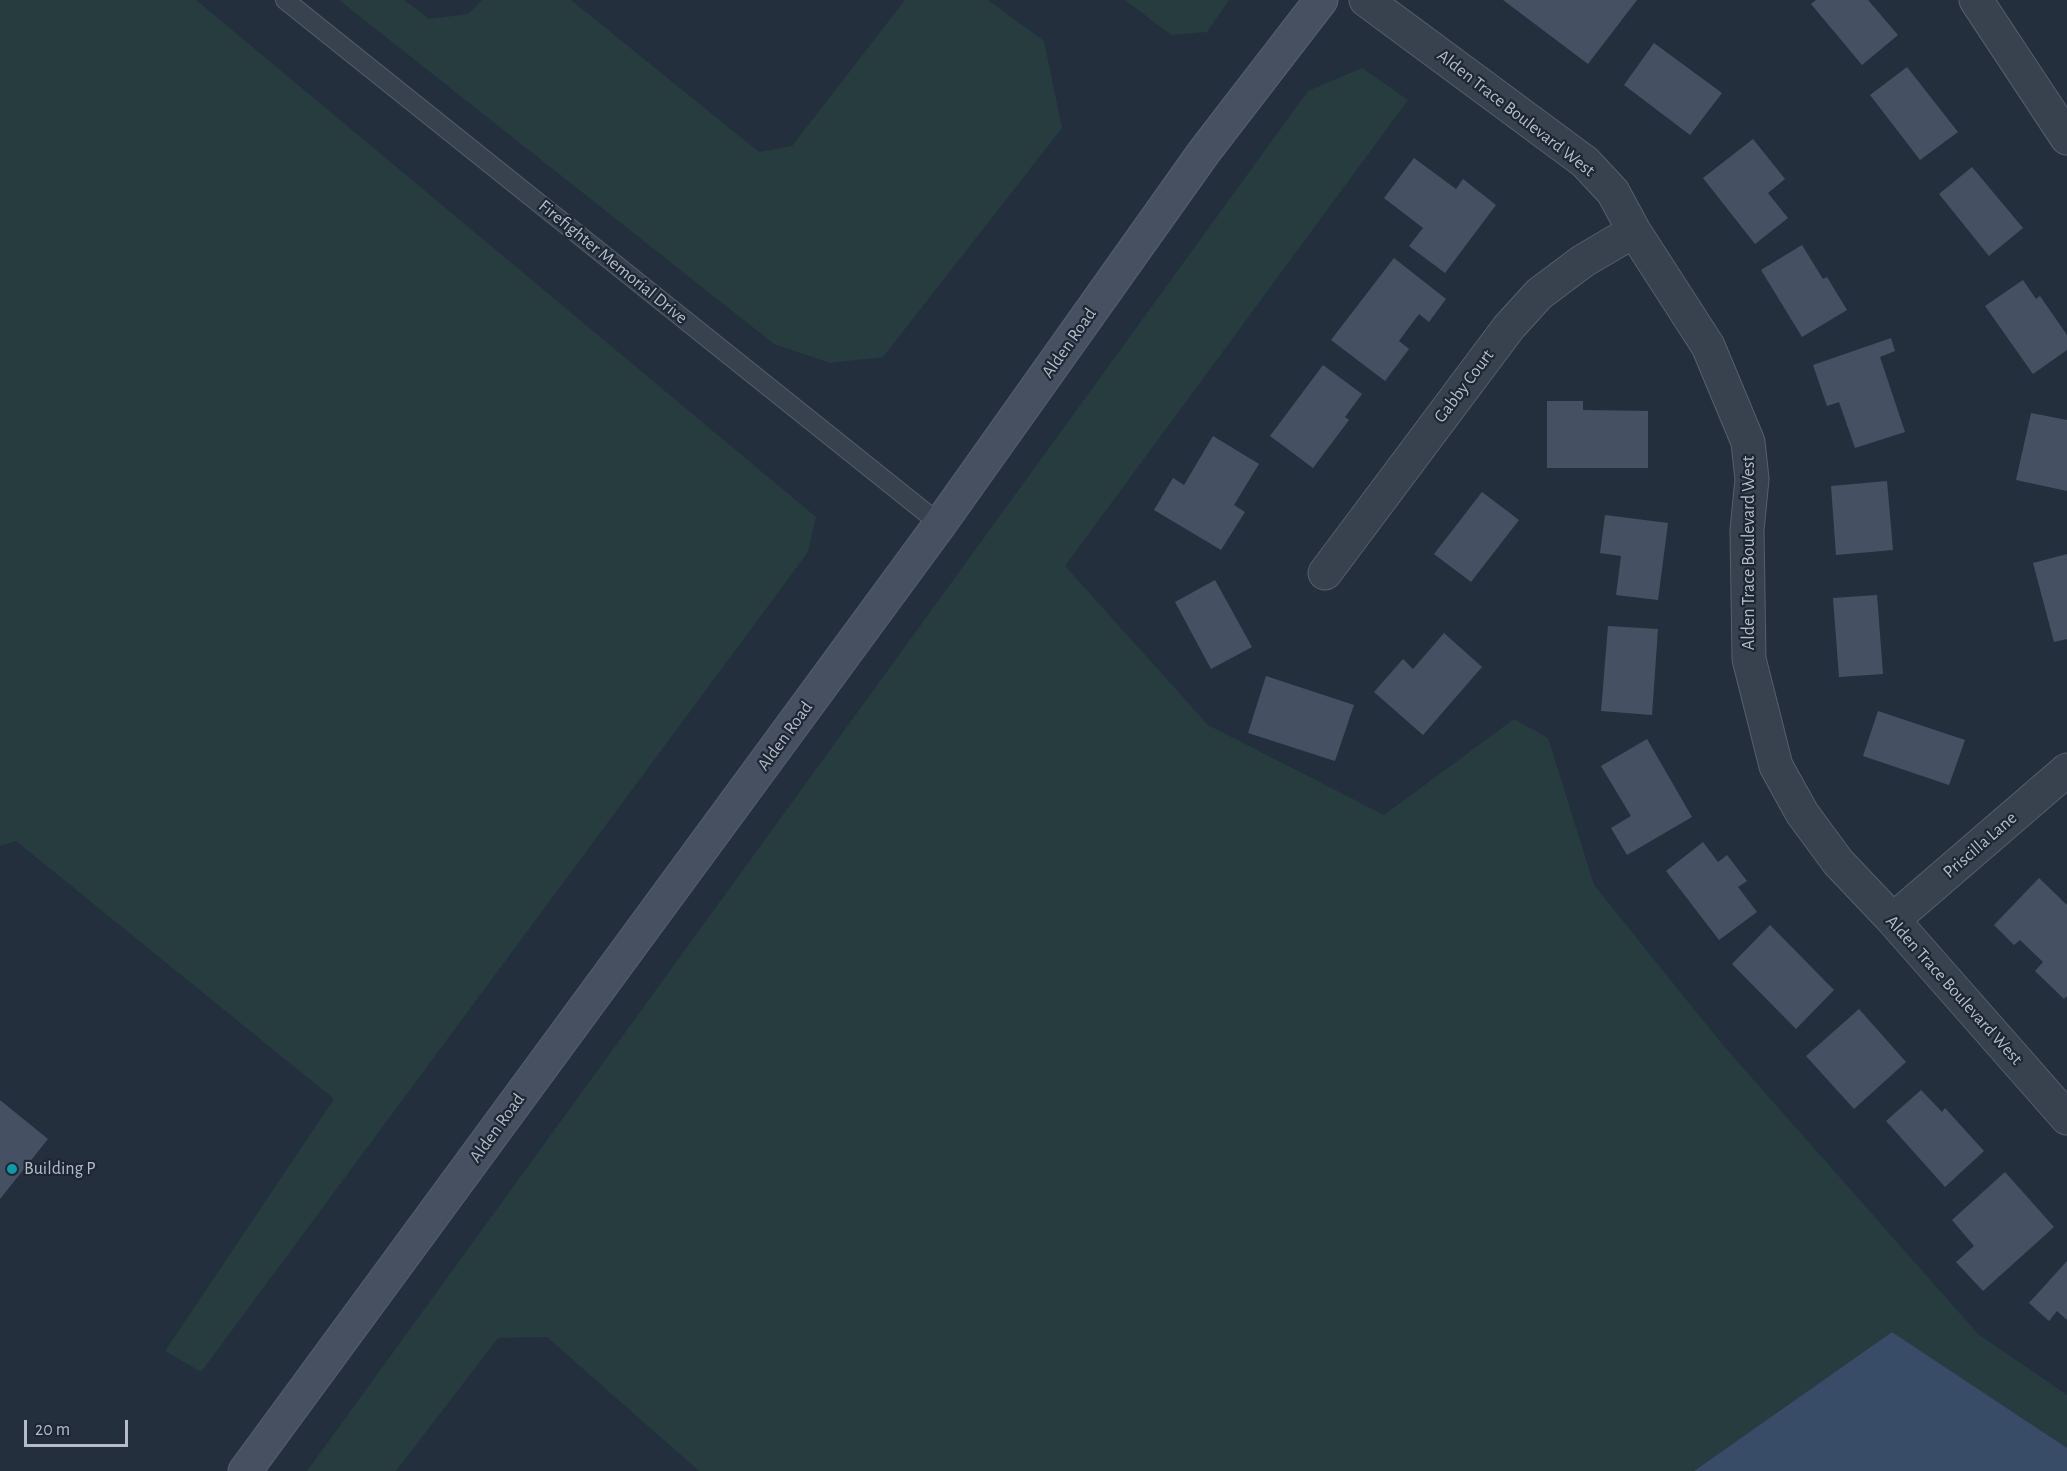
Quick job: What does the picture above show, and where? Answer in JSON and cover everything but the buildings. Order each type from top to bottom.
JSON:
[{"type":"street","name":"Alden Road","points":[[245,1471],[940,524],[1204,152],[1321,0]]},
{"type":"street","name":"Alden Trace Boulevard West","points":[[1366,0],[1585,162],[1613,192],[1634,231],[1708,346],[1748,442],[1752,479],[1747,530],[1749,659],[1776,766],[1802,813],[1838,862],[1893,920],[2067,1118]]},
{"type":"street","points":[[1976,0],[2067,138]]},
{"type":"street","name":"Gabby Court","points":[[1325,573],[1509,327],[1539,294],[1583,261],[1634,231]]},
{"type":"street","name":"Priscilla Lane","points":[[1893,920],[2067,770]]},
{"type":"lane","name":"Firefighter Memorial Drive","points":[[285,0],[940,524]]},
{"type":"green space","points":[[0,0],[196,0],[816,517],[808,552],[201,1372],[165,1351],[334,1099],[16,841],[0,846]]},
{"type":"green space","points":[[339,0],[404,0],[429,19],[468,14],[482,0],[571,0],[759,152],[792,146],[905,0],[988,0],[1044,41],[1062,128],[883,357],[830,363],[774,344]]},
{"type":"green space","points":[[1125,0],[1229,0],[1207,32],[1171,35]]},
{"type":"green space","points":[[1362,68],[1408,100],[1065,566],[1208,725],[1384,815],[1514,719],[1548,738],[1594,885],[1722,1044],[1978,1334],[2067,1395],[2067,1448],[1892,1332],[1694,1471],[699,1471],[547,1337],[498,1338],[396,1471],[307,1471],[1308,91]]},
{"type":"water","points":[[1892,1332],[2067,1448],[2067,1471],[1694,1471]]},
{"type":"place","name":"Building P","points":[[12,1169]]}]
